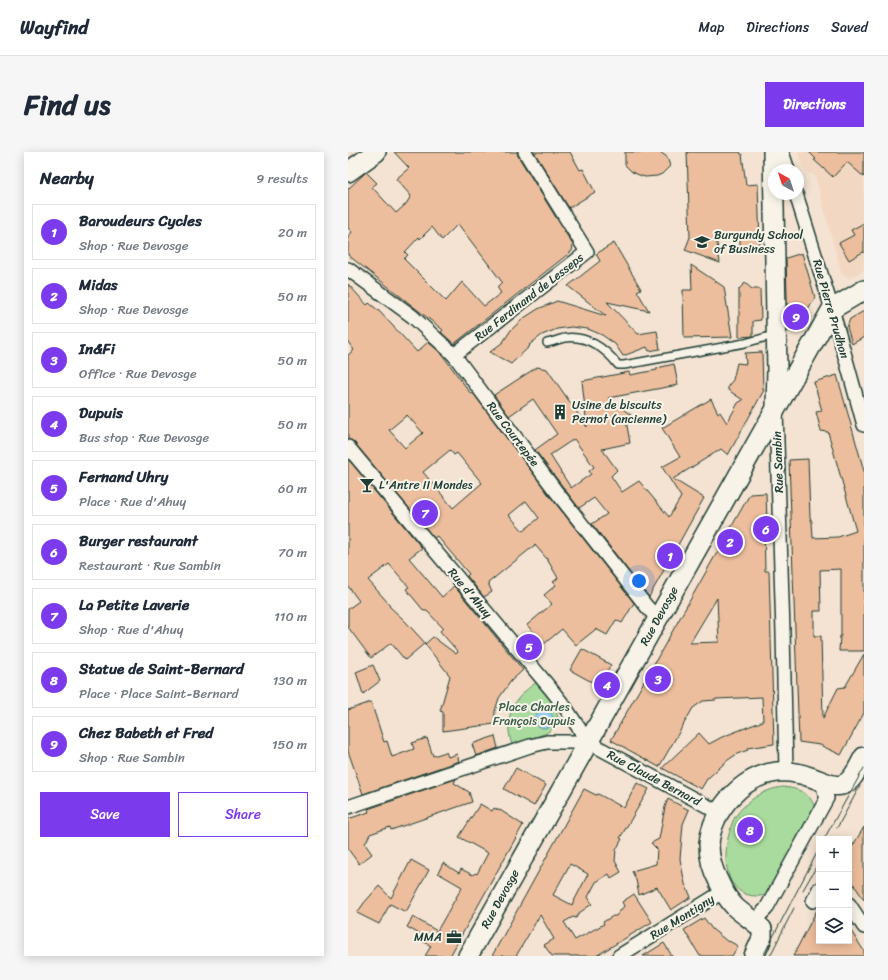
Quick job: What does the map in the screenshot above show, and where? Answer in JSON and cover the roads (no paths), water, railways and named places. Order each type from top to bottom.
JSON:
[{"type":"main road","points":[[348,172],[376,152]]},
{"type":"main road","name":"Rue Sambin","points":[[773,152],[777,335],[776,408]]},
{"type":"main road","points":[[832,308],[864,290]]},
{"type":"main road","name":"Rue Devosge","points":[[468,956],[832,308]]},
{"type":"main road","points":[[754,956],[762,938],[762,929],[734,906],[713,870],[710,860],[710,836],[720,813],[732,795],[742,786],[765,775],[786,772],[808,776],[825,787],[839,786],[848,782],[852,778],[864,757]]},
{"type":"street","name":"Rue Ferdinand de Lesseps","points":[[454,355],[587,252],[525,152]]},
{"type":"street","points":[[782,152],[786,164]]},
{"type":"street","name":"Rue Pierre Prudhon","points":[[798,200],[832,308],[864,425]]},
{"type":"street","name":"Rue Courtepée","points":[[348,269],[412,316],[454,355],[555,490],[643,602],[658,618]]},
{"type":"street","name":"Rue Sambin","points":[[776,408],[786,772]]},
{"type":"street","name":"Rue d'Ahuy","points":[[348,447],[565,706],[588,742]]},
{"type":"street","points":[[348,807],[530,746],[547,742],[588,742]]},
{"type":"street","name":"Rue Claude Bernard","points":[[588,742],[720,813]]},
{"type":"street","points":[[760,915],[766,909],[827,798],[825,787]]},
{"type":"street","name":"Rue Montigny","points":[[620,956],[724,891]]},
{"type":"street","points":[[852,908],[864,927]]},
{"type":"lane","points":[[547,343],[566,338],[583,339],[598,345],[609,354],[618,365],[624,365],[744,343],[777,335]]},
{"type":"water","points":[[544,710],[550,713],[553,719],[550,725],[544,728],[538,725],[535,719],[538,713]]},
{"type":"tram line","points":[[826,836],[864,768]]},
{"type":"tram line","points":[[837,828],[860,786]]},
{"type":"tram line","points":[[763,956],[816,855]]},
{"type":"tram line","points":[[803,890],[816,867]]},
{"type":"tram line","points":[[770,956],[794,908]]},
{"type":"place","name":"Burgundy School of Business","points":[[702,242]]},
{"type":"place","name":"Chez Babeth et Fred","points":[[796,317]]},
{"type":"place","name":"Usine de biscuits Pernot (ancienne)","points":[[560,412]]},
{"type":"place","name":"L'Antre II Mondes","points":[[367,485]]},
{"type":"place","name":"La Petite Laverie","points":[[425,513]]},
{"type":"place","name":"Burger restaurant","points":[[766,529]]},
{"type":"place","name":"Midas","points":[[730,542]]},
{"type":"place","name":"Baroudeurs Cycles","points":[[670,556]]},
{"type":"place","name":"Fernand Uhry","points":[[529,647]]},
{"type":"place","name":"In&Fi","points":[[658,679]]},
{"type":"place","name":"Dupuis","points":[[607,685]]},
{"type":"place","name":"Statue de Saint-Bernard","points":[[750,830]]},
{"type":"place","name":"MMA","points":[[454,937]]},
{"type":"park label","name":"Place Charles François Dupuis","points":[[534,714]]}]
